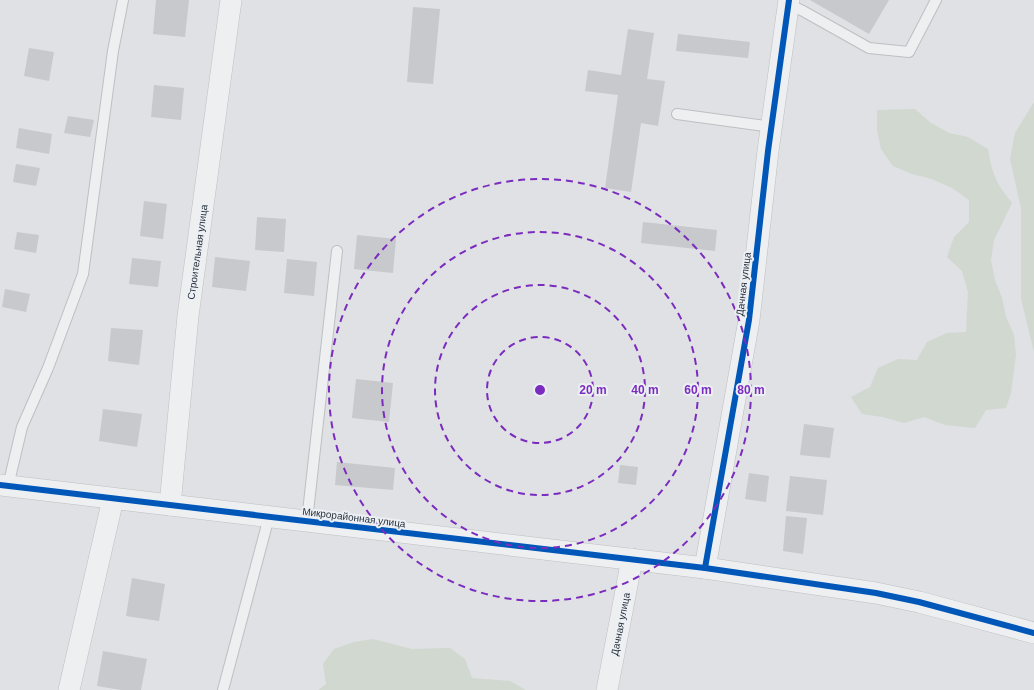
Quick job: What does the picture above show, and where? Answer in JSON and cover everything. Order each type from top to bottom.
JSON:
[{"type":"street","name":"Строительная улица","points":[[170,505],[188,316],[231,0]]},
{"type":"street","name":"Дачная улица","points":[[705,568],[749,320],[772,127],[789,2]]},
{"type":"street","name":"Микрорайонная улица","points":[[4,485],[705,568],[876,593],[919,602],[1034,633]]},
{"type":"street","points":[[69,690],[113,499]]},
{"type":"street","name":"Дачная улица","points":[[607,690],[632,559]]},
{"type":"lane","points":[[4,485],[22,427],[48,368],[83,274],[113,51],[123,0]]},
{"type":"lane","points":[[789,2],[869,48],[909,52],[936,0]]},
{"type":"lane","points":[[677,114],[772,127]]},
{"type":"lane","points":[[308,521],[337,251]]},
{"type":"lane","points":[[223,690],[268,517]]},
{"type":"shaded area","points":[[1034,102],[1034,352],[1021,299],[1021,208],[1010,159],[1015,133]]},
{"type":"shaded area","points":[[915,109],[931,123],[949,133],[968,137],[988,149],[991,165],[996,178],[1002,190],[1012,203],[994,240],[991,260],[995,280],[1002,298],[1006,317],[1014,335],[1016,355],[1011,393],[1006,408],[986,410],[975,428],[945,425],[924,417],[904,423],[883,417],[862,414],[851,397],[870,387],[878,368],[898,359],[917,360],[927,342],[947,333],[966,332],[968,292],[962,271],[947,257],[954,237],[969,222],[969,200],[952,188],[932,179],[912,174],[893,166],[881,149],[877,130],[877,110]]},
{"type":"shaded area","points":[[373,639],[412,649],[450,648],[465,659],[472,678],[510,681],[526,690],[318,690],[326,684],[323,664],[334,649],[354,642]]},
{"type":"building","points":[[156,0],[189,0],[185,37],[153,34]]},
{"type":"building","points":[[810,0],[889,0],[869,34]]},
{"type":"building","points":[[413,7],[440,9],[433,84],[407,82]]},
{"type":"building","points":[[628,29],[654,33],[647,79],[665,81],[658,126],[641,123],[631,192],[605,188],[618,95],[585,91],[588,70],[621,75]]},
{"type":"building","points":[[678,34],[750,42],[748,58],[676,51]]},
{"type":"building","points":[[29,48],[54,52],[49,81],[24,76]]},
{"type":"building","points":[[154,85],[184,88],[181,120],[151,117]]},
{"type":"building","points":[[68,116],[94,120],[90,137],[64,133]]},
{"type":"building","points":[[19,128],[52,134],[49,154],[16,148]]},
{"type":"building","points":[[16,164],[40,168],[36,186],[13,182]]},
{"type":"building","points":[[144,201],[167,204],[163,239],[140,236]]},
{"type":"building","points":[[257,217],[286,219],[284,252],[255,250]]},
{"type":"building","points":[[643,222],[717,230],[715,251],[641,243]]},
{"type":"building","points":[[17,232],[39,235],[36,253],[14,249]]},
{"type":"building","points":[[357,235],[396,239],[393,273],[354,269]]},
{"type":"building","points":[[215,257],[250,261],[246,291],[212,287]]},
{"type":"building","points":[[132,258],[161,261],[158,287],[129,284]]},
{"type":"building","points":[[287,259],[317,262],[314,296],[284,293]]},
{"type":"building","points":[[5,289],[30,294],[26,312],[2,307]]},
{"type":"building","points":[[111,328],[143,330],[139,365],[108,361]]},
{"type":"building","points":[[356,379],[393,383],[389,422],[352,418]]},
{"type":"building","points":[[103,409],[142,414],[137,447],[99,441]]},
{"type":"building","points":[[804,424],[834,428],[830,458],[800,455]]},
{"type":"building","points":[[337,462],[395,468],[393,490],[335,485]]},
{"type":"building","points":[[620,465],[638,467],[636,485],[618,483]]},
{"type":"building","points":[[749,473],[769,476],[766,502],[745,499]]},
{"type":"building","points":[[790,476],[827,480],[823,515],[786,511]]},
{"type":"building","points":[[786,516],[807,518],[803,554],[783,551]]},
{"type":"building","points":[[132,578],[165,584],[159,621],[126,616]]},
{"type":"building","points":[[103,651],[147,659],[141,690],[121,690],[97,686]]},
{"type":"cycle path","points":[[705,568],[749,320],[768,151],[789,0]]},
{"type":"cycle path","points":[[0,485],[705,568],[876,593],[919,602],[1034,633]]}]
